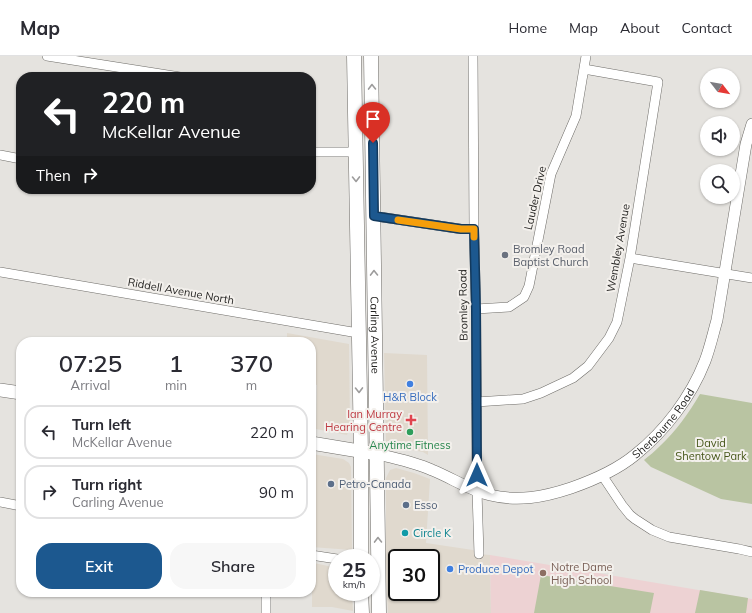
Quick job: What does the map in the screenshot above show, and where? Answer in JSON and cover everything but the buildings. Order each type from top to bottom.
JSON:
[{"type":"main road","name":"Carling Avenue","points":[[354,56],[361,549]]},
{"type":"main road","name":"Carling Avenue","points":[[371,56],[379,613]]},
{"type":"main road","points":[[0,390],[16,392]]},
{"type":"main road","points":[[316,444],[377,454]]},
{"type":"main road","points":[[361,601],[362,613]]},
{"type":"street","points":[[47,56],[148,72]]},
{"type":"street","name":"Bromley Road","points":[[473,56],[477,491],[479,554]]},
{"type":"street","name":"Lauder Drive","points":[[476,309],[509,307],[524,298],[529,286],[551,174],[576,116],[586,56]]},
{"type":"street","name":"Wembley Avenue","points":[[476,402],[524,399],[541,394],[573,378],[588,366],[609,338],[617,322],[630,258],[658,82],[584,69]]},
{"type":"street","name":"Sherbourne Road","points":[[377,454],[406,461],[432,470],[468,488],[490,495],[529,498],[556,493],[581,485],[634,455],[654,437],[684,402],[705,362],[712,343],[746,144],[752,124]]},
{"type":"street","points":[[316,152],[355,152]]},
{"type":"street","points":[[0,155],[16,158]]},
{"type":"street","points":[[374,216],[461,229],[474,229]]},
{"type":"street","points":[[630,258],[752,278]]},
{"type":"street","name":"Riddell Avenue North","points":[[0,272],[358,333]]},
{"type":"street","points":[[602,474],[630,515],[652,530],[669,537],[739,548],[752,552]]},
{"type":"street","points":[[0,502],[16,505]]},
{"type":"street","points":[[316,556],[328,558]]},
{"type":"street","points":[[266,597],[266,613]]},
{"type":"shaded area","points":[[287,333],[310,337],[287,337]]},
{"type":"shaded area","points":[[316,338],[349,344],[350,426],[347,435],[316,429]]},
{"type":"shaded area","points":[[384,353],[427,355],[428,455],[423,452],[388,446],[386,444]]},
{"type":"shaded area","points":[[316,455],[343,459],[349,463],[351,467],[352,549],[316,547]]},
{"type":"shaded area","points":[[396,468],[430,479],[426,543],[473,550],[479,554],[490,555],[491,613],[388,613],[386,578],[386,478],[390,470]]},
{"type":"shaded area","name":"Notre Dame High School","points":[[490,555],[752,599],[752,613],[491,613]]},
{"type":"shaded area","points":[[316,563],[328,566],[328,601],[352,601],[353,611],[332,607],[312,607],[312,597],[316,597]]},
{"type":"green space","name":"David Shentow Park","points":[[700,394],[752,403],[752,504],[721,499],[651,467],[644,460],[677,428]]},
{"type":"green space","points":[[541,575],[654,593],[650,613],[534,613]]},
{"type":"green space","points":[[700,590],[748,598],[746,613],[695,613]]},
{"type":"slow traffic","points":[[398,220],[461,229],[474,229],[474,237]]},
{"type":"place","name":"Bromley Road Baptist Church","points":[[505,255]]},
{"type":"place","name":"H&R Block","points":[[410,384]]},
{"type":"place","name":"Ian Murray Hearing Centre","points":[[411,420]]},
{"type":"place","name":"Anytime Fitness","points":[[410,432]]},
{"type":"place","name":"Petro-Canada","points":[[331,484]]},
{"type":"place","name":"Esso","points":[[406,505]]},
{"type":"place","name":"Circle K","points":[[405,533]]},
{"type":"place","name":"Produce Depot","points":[[450,569]]},
{"type":"place","name":"Notre Dame High School","points":[[543,573]]},
{"type":"route","points":[[373,143],[374,216],[461,229],[474,229],[477,475]]}]
